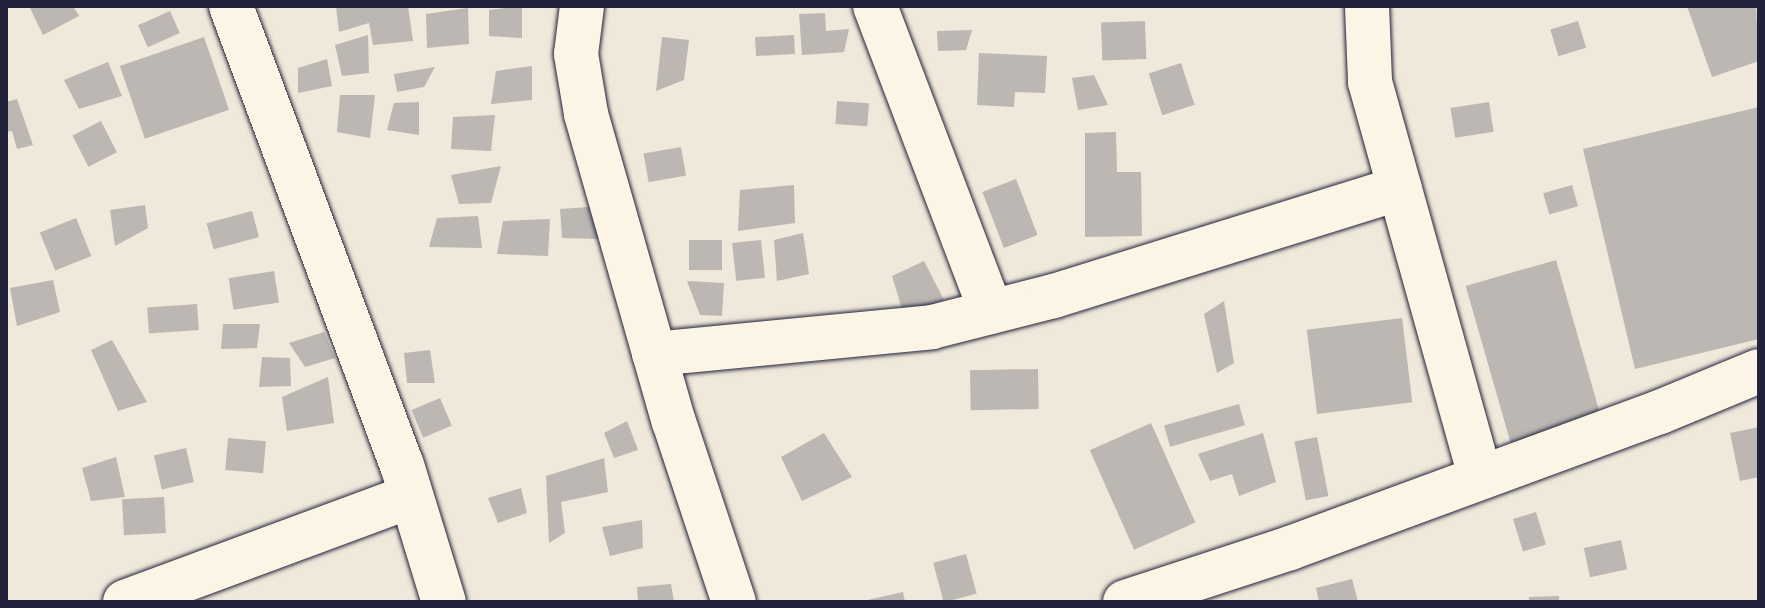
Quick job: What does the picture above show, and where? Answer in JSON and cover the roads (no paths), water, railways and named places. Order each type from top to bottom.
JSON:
[{"type":"street","points":[[231,6],[411,496],[444,602]]},
{"type":"street","points":[[582,6],[576,54],[586,114],[654,354],[734,602]]},
{"type":"street","points":[[875,6],[991,312]]},
{"type":"street","points":[[1367,6],[1370,82],[1480,477]]},
{"type":"street","points":[[654,354],[932,327],[991,312],[1400,188]]},
{"type":"street","points":[[1125,602],[1480,477],[1759,371]]},
{"type":"street","points":[[125,602],[411,496]]}]
